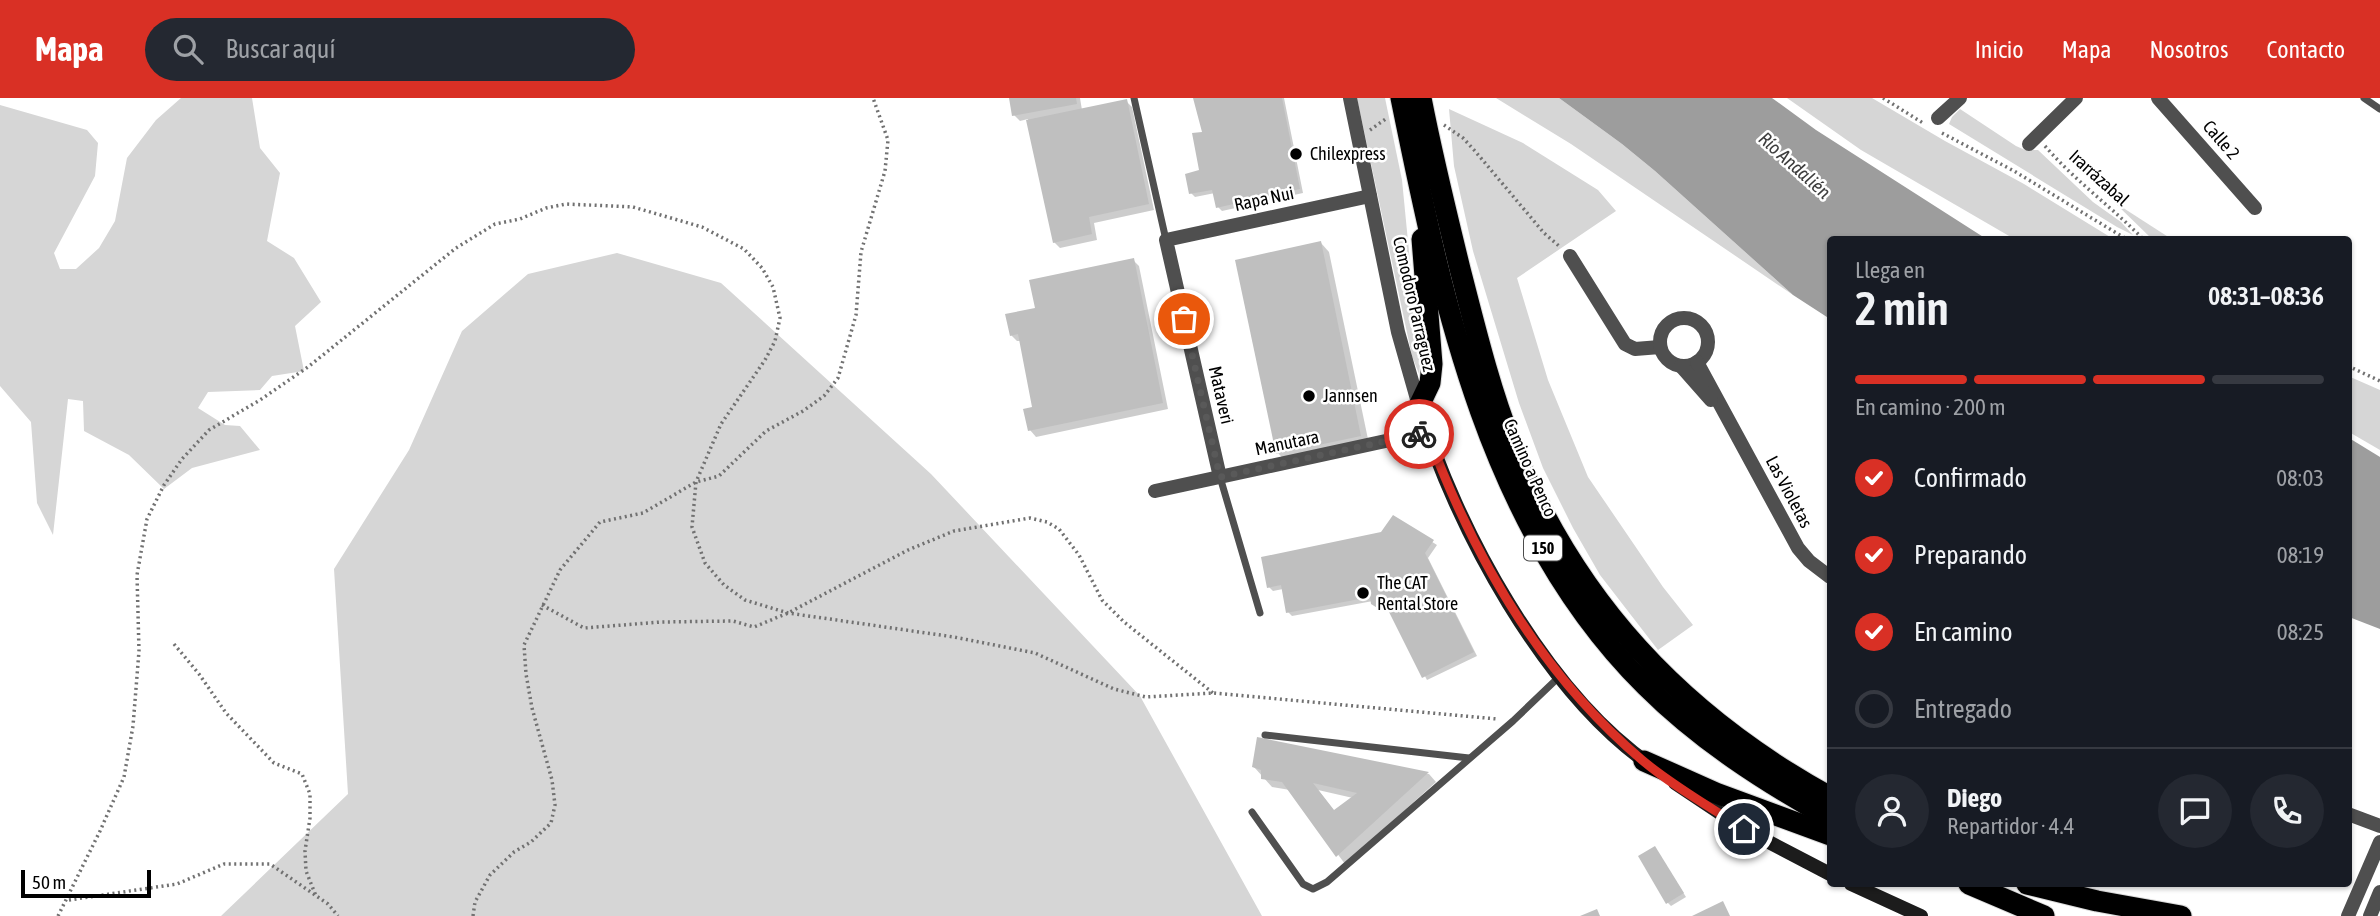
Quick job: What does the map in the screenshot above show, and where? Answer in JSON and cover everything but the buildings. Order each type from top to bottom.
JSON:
[{"type":"highway","name":"Camino a Penco","points":[[1409,106],[1416,170],[1456,335],[1480,411],[1526,518],[1562,582],[1597,632],[1672,711],[1753,772],[1827,816]]},
{"type":"highway","name":"Camino a Penco","points":[[1409,106],[1436,172],[1497,404],[1526,477],[1562,545],[1605,609],[1682,694],[1742,743],[1827,795]]},
{"type":"highway","points":[[1416,170],[1433,364],[1430,383],[1419,406]]},
{"type":"highway","points":[[1644,761],[1716,793],[1827,834]]},
{"type":"highway","points":[[1976,887],[2044,916]]},
{"type":"highway","points":[[2028,887],[2095,916]]},
{"type":"highway","points":[[2039,887],[2097,901],[2181,916]]},
{"type":"street","name":"Comodoro Parraguez","points":[[1350,98],[1398,332],[1427,432],[1449,488],[1480,552],[1511,606],[1560,676],[1604,724],[1644,761],[1744,829],[1827,872]]},
{"type":"street","points":[[1934,122],[1960,98]]},
{"type":"street","points":[[2033,140],[2076,98]]},
{"type":"street","name":"Calle 2","points":[[2158,98],[2255,208]]},
{"type":"street","name":"Rapa Nui","points":[[1166,240],[1370,196]]},
{"type":"street","name":"Mataveri","points":[[1166,240],[1220,477]]},
{"type":"street","points":[[1570,256],[1625,344],[1635,349],[1660,347]]},
{"type":"street","points":[[1681,366],[1697,362],[1706,352],[1708,344],[1707,334],[1697,321],[1687,318],[1678,318],[1669,323],[1660,337],[1660,347],[1669,361],[1681,366],[1726,416]]},
{"type":"street","points":[[1697,362],[1726,416]]},
{"type":"street","name":"Las Violetas","points":[[1726,416],[1798,548],[1809,561],[1827,575]]},
{"type":"street","name":"Manutara","points":[[1155,491],[1427,432]]},
{"type":"street","points":[[2352,816],[2380,826]]},
{"type":"street","points":[[2348,916],[2380,842]]},
{"type":"street","points":[[1858,887],[1921,916]]},
{"type":"street","points":[[2370,916],[2380,892]]},
{"type":"lane","points":[[1134,98],[1166,240]]},
{"type":"lane","points":[[2364,98],[2380,109]]},
{"type":"lane","points":[[1220,477],[1260,612]]},
{"type":"lane","points":[[1252,812],[1303,884],[1313,889],[1327,883],[1513,721],[1560,676]]},
{"type":"lane","points":[[1265,735],[1469,758]]},
{"type":"path","points":[[473,916],[475,902],[490,875],[551,823],[555,805],[552,780],[532,708],[524,645],[559,570],[600,522],[643,513],[695,481],[719,476],[766,431],[814,404],[838,379],[856,315],[861,252],[886,171],[888,140],[873,98]]},
{"type":"path","points":[[1883,98],[1934,122]]},
{"type":"path","points":[[1370,130],[1409,106],[1463,138],[1544,233],[1570,256]]},
{"type":"path","points":[[1941,133],[2014,172],[2121,236]]},
{"type":"path","name":"Irarrázabal","points":[[2033,140],[2140,236]]},
{"type":"path","points":[[58,916],[68,900],[124,777],[133,726],[139,651],[136,575],[146,519],[182,459],[209,430],[308,367],[456,248],[495,224],[566,204],[633,207],[702,227],[744,249],[762,268],[773,288],[780,318],[775,341],[721,425],[695,481],[692,527],[705,563],[723,585],[745,600],[788,613],[954,637],[1035,653],[1114,689],[1146,697],[1213,693],[1513,721]]},
{"type":"path","points":[[2352,368],[2380,381]]},
{"type":"path","points":[[542,605],[584,628],[661,622],[733,621],[754,627],[788,613],[908,550],[954,531],[1030,518],[1047,522],[1059,530],[1079,555],[1102,600],[1124,622],[1213,693]]},
{"type":"path","points":[[174,645],[199,674],[226,713],[274,763],[302,774],[310,794],[306,870],[316,896]]},
{"type":"path","points":[[68,900],[177,884],[224,864],[270,864],[328,904],[338,916]]},
{"type":"shaded area","points":[[181,98],[252,98],[260,148],[280,173],[267,241],[294,258],[321,302],[295,326],[304,371],[272,376],[260,390],[208,392],[198,408],[225,425],[240,426],[260,450],[192,468],[164,489],[129,455],[84,431],[83,401],[68,399],[53,535],[37,503],[31,422],[0,386],[0,105],[87,130],[98,143],[95,176],[54,253],[60,269],[76,269],[99,248],[115,221],[127,158],[156,120]]},
{"type":"shaded area","points":[[1357,98],[1385,98],[1402,180],[1419,374],[1412,356]]},
{"type":"shaded area","points":[[1496,98],[1559,98],[1655,171],[1793,295],[1571,144]]},
{"type":"shaded area","points":[[1787,98],[1872,98],[2024,184],[2108,236],[2009,236],[1861,150]]},
{"type":"shaded area","points":[[1449,109],[1523,143],[1598,190],[1616,211],[1517,278],[1548,380],[1588,477],[1663,587],[1693,625],[1658,650],[1600,575],[1543,468],[1519,403],[1473,251],[1454,166]]},
{"type":"shaded area","points":[[1960,109],[2016,146],[2025,150],[2038,150],[2133,235],[1949,124]]},
{"type":"shaded area","points":[[2114,202],[2167,236],[2149,236]]},
{"type":"shaded area","points":[[617,253],[721,283],[931,474],[1140,696],[1262,916],[221,916],[348,794],[334,569],[409,450],[462,331],[528,274]]},
{"type":"shaded area","points":[[2352,378],[2380,390],[2380,450],[2352,434]]},
{"type":"water","name":"Río Andalién","points":[[1559,98],[1772,98],[1816,130],[1982,236],[1827,236],[1827,317],[1793,295],[1622,144]]},
{"type":"water","points":[[2352,440],[2380,457],[2380,629],[2352,618]]},
{"type":"way so far","points":[[1184,319],[1220,477],[1419,434]]},
{"type":"place","name":"Chilexpress","points":[[1296,154]]},
{"type":"place","name":"Jannsen","points":[[1309,396]]},
{"type":"place","name":"The CAT Rental Store","points":[[1363,593]]},
{"type":"route","points":[[1419,434],[1427,432],[1464,520],[1495,580],[1534,642],[1560,676],[1581,701],[1644,761],[1744,829]]}]
